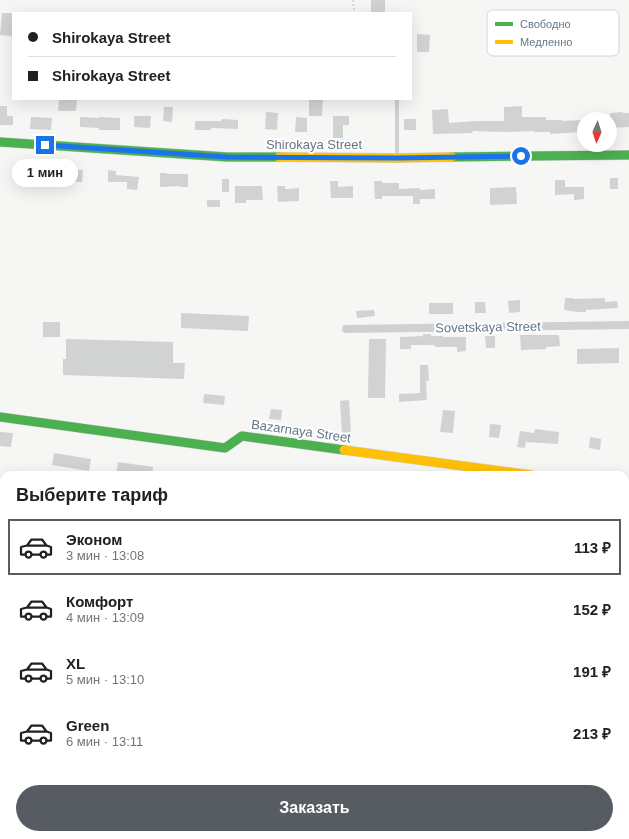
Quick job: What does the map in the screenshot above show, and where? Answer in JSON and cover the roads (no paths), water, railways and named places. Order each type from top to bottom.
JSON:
[{"type":"street","name":"Shirokaya Street","points":[[0,142],[227,157],[397,158],[629,155]]},
{"type":"street","name":"Sovetskaya Street","points":[[346,329],[629,325]]},
{"type":"street","name":"Bazarnaya Street","points":[[0,417],[225,448],[242,436],[501,471]]},
{"type":"lane","points":[[397,100],[397,158]]}]
